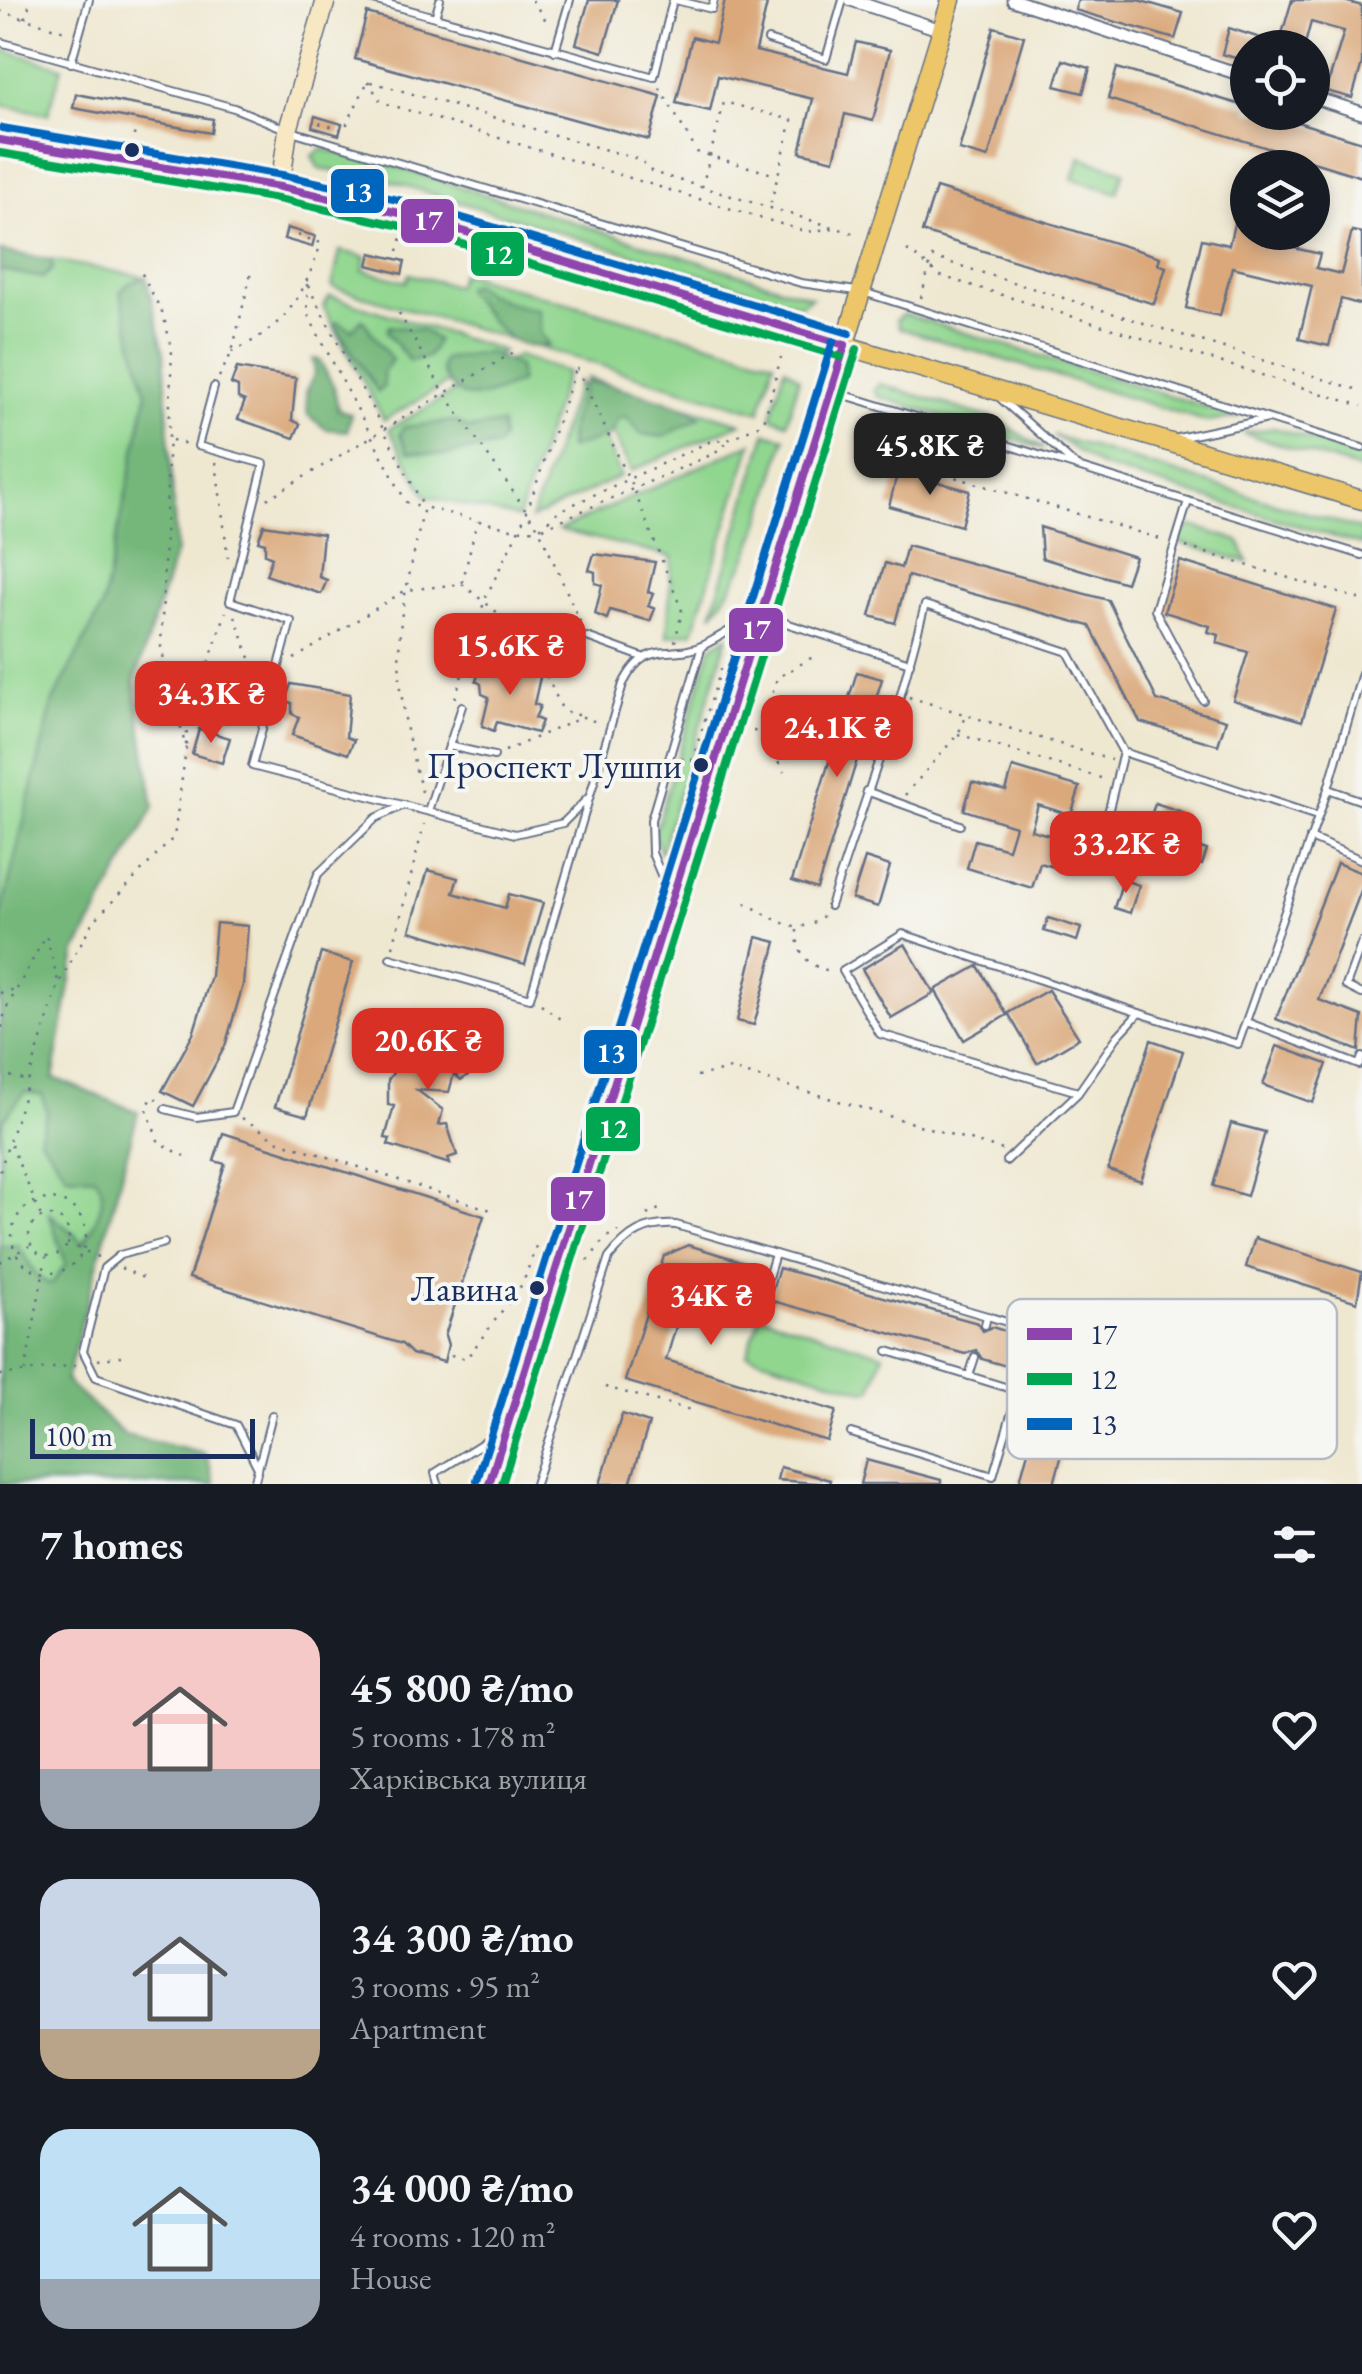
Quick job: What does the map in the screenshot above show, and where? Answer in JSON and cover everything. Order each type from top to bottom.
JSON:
[{"type":"main road","points":[[493,1481],[951,0]]},
{"type":"main road","points":[[0,140],[280,187],[409,215],[1362,500]]},
{"type":"street","points":[[280,187],[288,130],[326,0]]},
{"type":"street","points":[[847,0],[941,30]]},
{"type":"street","points":[[1013,0],[1230,70]]},
{"type":"street","points":[[1330,103],[1362,113]]},
{"type":"lane","points":[[71,63],[89,0]]},
{"type":"lane","points":[[372,0],[436,14],[654,77],[674,0],[712,9],[714,0]]},
{"type":"lane","points":[[436,14],[440,0]]},
{"type":"lane","points":[[555,51],[570,0]]},
{"type":"lane","points":[[768,40],[826,59],[847,0]]},
{"type":"lane","points":[[0,42],[234,108],[288,130],[800,283],[862,292],[1362,448]]},
{"type":"lane","points":[[214,387],[198,446],[264,464],[230,601],[292,621],[252,766],[496,831],[528,833],[563,823],[588,798]]},
{"type":"lane","points":[[989,388],[1076,465]]},
{"type":"lane","points":[[831,391],[1362,555]]},
{"type":"lane","points":[[1165,440],[1270,419]]},
{"type":"lane","points":[[1188,501],[1155,610],[1203,700]]},
{"type":"lane","points":[[830,906],[901,694],[925,605],[1068,652],[1123,752],[1096,862]]},
{"type":"lane","points":[[390,958],[531,996],[623,684],[632,666],[643,658],[673,648],[702,646],[737,624],[761,615],[910,663]]},
{"type":"lane","points":[[587,637],[643,658]]},
{"type":"lane","points":[[672,901],[649,840],[702,646]]},
{"type":"lane","points":[[1078,1093],[880,1034],[843,970],[903,934],[1238,1044],[1250,1023],[1328,790],[1362,673]]},
{"type":"lane","points":[[428,811],[462,706]]},
{"type":"lane","points":[[449,746],[494,756]]},
{"type":"lane","points":[[1123,752],[1317,816]]},
{"type":"lane","points":[[1328,790],[1362,801]]},
{"type":"lane","points":[[866,791],[960,825]]},
{"type":"lane","points":[[165,1109],[196,1117],[233,1112],[318,874],[376,818],[405,805]]},
{"type":"lane","points":[[1310,838],[1362,860]]},
{"type":"lane","points":[[1362,942],[1346,986],[1362,994]]},
{"type":"lane","points":[[1006,1161],[1078,1093],[1116,1037],[1139,1013]]},
{"type":"lane","points":[[1250,1023],[1359,1065],[1362,1058]]},
{"type":"lane","points":[[536,1484],[609,1258],[622,1242],[654,1224],[676,1225],[1007,1322]]},
{"type":"lane","points":[[164,1243],[120,1255],[104,1268],[83,1351],[96,1378],[236,1424],[258,1468]]},
{"type":"lane","points":[[758,1311],[775,1254]]},
{"type":"lane","points":[[984,1325],[987,1316]]},
{"type":"lane","points":[[888,1351],[1007,1388]]},
{"type":"lane","points":[[969,1376],[975,1356]]},
{"type":"lane","points":[[254,1484],[272,1415]]},
{"type":"lane","points":[[438,1484],[435,1473],[510,1425]]},
{"type":"lane","points":[[851,1433],[993,1476],[1007,1428]]},
{"type":"path","points":[[25,19],[30,0]]},
{"type":"path","points":[[532,0],[558,39]]},
{"type":"path","points":[[0,12],[79,36]]},
{"type":"path","points":[[654,77],[697,152],[778,175]]},
{"type":"path","points":[[319,124],[344,130],[368,81]]},
{"type":"path","points":[[368,81],[641,160],[652,172],[856,234]]},
{"type":"path","points":[[368,81],[382,102],[807,232],[836,228]]},
{"type":"path","points":[[702,187],[724,102],[792,120],[769,208]]},
{"type":"path","points":[[398,251],[409,215]]},
{"type":"path","points":[[232,352],[271,333],[307,284],[320,243],[294,234]]},
{"type":"path","points":[[907,250],[941,276],[1362,406]]},
{"type":"path","points":[[918,310],[932,257],[1362,391]]},
{"type":"path","points":[[139,268],[163,314],[172,349],[172,440],[161,647],[186,750]]},
{"type":"path","points":[[214,387],[232,352],[252,273]]},
{"type":"path","points":[[307,284],[424,507],[397,632],[405,730],[425,800],[430,782]]},
{"type":"path","points":[[307,284],[308,315],[406,502],[515,530],[539,529],[634,490],[712,454],[764,422],[781,357]]},
{"type":"path","points":[[399,314],[443,391],[539,529],[587,637],[530,638]]},
{"type":"path","points":[[253,508],[382,427],[519,349]]},
{"type":"path","points":[[452,709],[485,599],[526,514],[577,366],[634,490],[682,611],[673,648]]},
{"type":"path","points":[[539,529],[559,511],[628,478],[709,442],[731,439]]},
{"type":"path","points":[[172,440],[198,446]]},
{"type":"path","points":[[214,450],[232,590]]},
{"type":"path","points":[[875,453],[1362,600]]},
{"type":"path","points":[[462,584],[477,519]]},
{"type":"path","points":[[187,726],[406,590],[462,584],[530,638],[563,711],[610,727]]},
{"type":"path","points":[[230,601],[268,708]]},
{"type":"path","points":[[0,1172],[59,983],[92,923],[174,837],[187,726],[230,601]]},
{"type":"path","points":[[761,732],[777,678],[818,654]]},
{"type":"path","points":[[692,761],[723,663]]},
{"type":"path","points":[[901,694],[965,718],[1122,764]]},
{"type":"path","points":[[494,756],[583,717]]},
{"type":"path","points":[[899,803],[958,734],[965,718]]},
{"type":"path","points":[[727,723],[761,732],[784,772]]},
{"type":"path","points":[[958,734],[1118,783]]},
{"type":"path","points":[[637,767],[651,768],[670,757],[714,765]]},
{"type":"path","points":[[390,958],[428,811]]},
{"type":"path","points":[[745,903],[796,928],[821,919],[830,906]]},
{"type":"path","points":[[796,928],[796,944],[811,964],[825,970],[843,970]]},
{"type":"path","points":[[0,1038],[5,1010],[46,934],[59,983]]},
{"type":"path","points":[[0,993],[16,989]]},
{"type":"path","points":[[531,996],[560,1019]]},
{"type":"path","points":[[697,1076],[732,1070],[1014,1153]]},
{"type":"path","points":[[0,1073],[28,1081]]},
{"type":"path","points":[[165,1109],[154,1096],[146,1107],[159,1143],[185,1156]]},
{"type":"path","points":[[233,1112],[278,1141],[498,1212]]},
{"type":"path","points":[[10,1142],[41,1217]]},
{"type":"path","points":[[59,1200],[79,1214],[85,1225],[84,1250],[68,1268],[44,1273],[22,1263],[15,1253],[12,1228],[24,1207],[34,1201],[59,1200]]},
{"type":"path","points":[[31,1245],[31,1226],[41,1217],[54,1216],[68,1230],[64,1249],[46,1256]]},
{"type":"path","points":[[0,1262],[31,1245]]},
{"type":"path","points":[[31,1245],[46,1256]]},
{"type":"path","points":[[451,1356],[466,1359],[523,1283],[536,1246]]},
{"type":"path","points":[[24,1374],[46,1256]]},
{"type":"path","points":[[0,1375],[121,1356]]},
{"type":"path","points":[[605,1387],[691,1410]]},
{"type":"green space","points":[[0,49],[62,67],[48,114],[0,105]]},
{"type":"green space","points":[[323,149],[382,162],[812,297],[800,305],[380,178],[319,169],[312,156]]},
{"type":"green space","points":[[1080,157],[1124,171],[1117,193],[1073,179]]},
{"type":"green space","points":[[0,251],[146,277],[164,353],[176,551],[134,682],[154,807],[76,952],[53,1078],[138,1112],[66,1381],[124,1435],[206,1454],[215,1484],[0,1484]]},
{"type":"green space","points":[[0,251],[51,260],[53,268],[43,278],[0,270]]},
{"type":"green space","points":[[340,251],[366,257],[363,270],[406,282],[409,274],[455,286],[461,273],[774,361],[760,412],[332,287]]},
{"type":"green space","points":[[146,277],[164,353],[176,551],[134,682],[154,807],[76,952],[53,1078],[138,1112],[66,1381],[124,1435],[206,1454],[215,1484],[0,1484],[0,1247],[18,1245],[37,1276],[51,1285],[66,1264],[49,1213],[84,1243],[100,1210],[102,1192],[95,1177],[67,1175],[39,1137],[47,1113],[42,1095],[25,1092],[3,1120],[0,1143],[0,919],[53,701],[102,607],[147,394],[120,292],[129,283]]},
{"type":"green space","points":[[472,284],[504,301],[538,309],[541,334],[549,345],[524,345],[502,332],[467,292],[465,288]]},
{"type":"green space","points":[[330,296],[503,351],[384,420],[323,306]]},
{"type":"green space","points":[[904,314],[1239,417],[1208,422],[899,328],[896,320]]},
{"type":"green space","points":[[362,319],[392,360],[383,372],[384,386],[378,392],[334,324],[338,322],[352,330]]},
{"type":"green space","points":[[389,326],[422,330],[437,340],[428,357],[409,361],[387,332]]},
{"type":"green space","points":[[488,352],[518,366],[520,382],[481,397],[455,390],[442,372],[444,359]]},
{"type":"green space","points":[[517,356],[567,372],[518,518],[426,496],[389,429]]},
{"type":"green space","points":[[313,359],[319,360],[334,387],[338,409],[351,414],[347,431],[326,429],[308,415],[306,393],[315,372]]},
{"type":"green space","points":[[785,367],[799,378],[787,423],[771,417]]},
{"type":"green space","points":[[587,378],[741,423],[631,471]]},
{"type":"green space","points":[[579,381],[621,476],[531,519]]},
{"type":"green space","points":[[585,382],[665,401],[700,417],[663,437],[641,434],[627,417],[618,418],[610,435],[569,449],[570,425]]},
{"type":"green space","points":[[880,384],[997,420],[1044,449],[877,396],[874,389]]},
{"type":"green space","points":[[454,421],[469,429],[501,424],[502,439],[497,446],[444,455],[408,452],[399,434],[404,427]]},
{"type":"green space","points":[[1274,428],[1362,455],[1362,470],[1243,433]]},
{"type":"green space","points":[[766,433],[785,438],[765,508],[739,574],[712,614]]},
{"type":"green space","points":[[1053,435],[1362,530],[1362,545],[1100,466]]},
{"type":"green space","points":[[752,443],[693,632],[667,636],[672,557],[559,530]]},
{"type":"green space","points":[[1193,526],[1239,541],[1248,562],[1177,542],[1181,530]]},
{"type":"green space","points":[[728,636],[661,853],[654,835],[711,647]]},
{"type":"green space","points":[[760,1315],[883,1354],[872,1389],[865,1391],[747,1354]]},
{"type":"building","points":[[589,0],[618,0],[603,52],[576,44]]},
{"type":"building","points":[[725,0],[767,4],[756,51],[848,73],[856,42],[890,50],[873,121],[845,114],[834,160],[800,152],[813,99],[718,76],[710,111],[676,103],[692,37],[715,43]]},
{"type":"building","points":[[1078,0],[1138,0],[1183,13],[1175,39],[1075,10]]},
{"type":"building","points":[[1292,0],[1341,0],[1362,6],[1362,63],[1352,98],[1330,92],[1330,78],[1344,31],[1311,22],[1309,30],[1283,30]]},
{"type":"building","points":[[367,13],[661,96],[649,140],[355,59]]},
{"type":"building","points":[[994,27],[1024,36],[988,158],[959,150]]},
{"type":"building","points":[[1229,28],[1235,30],[1230,30],[1230,56],[1222,54]]},
{"type":"building","points":[[1063,60],[1090,68],[1083,93],[1055,86]]},
{"type":"building","points":[[1117,68],[1230,102],[1230,130],[1323,130],[1362,142],[1362,177],[1330,167],[1330,150],[1274,150],[1108,99]]},
{"type":"building","points":[[76,94],[213,119],[211,133],[73,108]]},
{"type":"building","points":[[315,116],[342,124],[339,135],[312,127]]},
{"type":"building","points":[[936,188],[1160,257],[1158,264],[1166,267],[1154,304],[922,232]]},
{"type":"building","points":[[287,228],[315,236],[312,247],[284,239]]},
{"type":"building","points":[[1352,231],[1362,233],[1362,305],[1341,299],[1329,346],[1299,339],[1312,286],[1232,267],[1220,316],[1186,308],[1202,239],[1229,245],[1230,241],[1230,250],[1303,250],[1320,254],[1316,268],[1341,274]]},
{"type":"building","points":[[371,253],[405,261],[402,274],[368,265]]},
{"type":"building","points":[[237,368],[296,378],[292,420],[300,424],[294,438],[238,419],[245,401],[238,398],[238,387],[231,384]]},
{"type":"building","points":[[898,471],[970,491],[961,526],[889,506]]},
{"type":"building","points":[[264,525],[323,534],[319,577],[327,580],[321,594],[266,575],[272,557],[265,554],[265,543],[258,541]]},
{"type":"building","points":[[1040,527],[1135,557],[1126,583],[1042,558]]},
{"type":"building","points":[[907,546],[1108,600],[1157,700],[1226,720],[1218,745],[1140,722],[1090,626],[908,576],[895,623],[870,616],[885,563],[901,568]]},
{"type":"building","points":[[594,554],[655,562],[648,592],[653,594],[648,606],[655,609],[650,621],[610,610],[607,619],[595,614],[602,585],[595,583],[595,572],[589,570]]},
{"type":"building","points":[[1180,561],[1336,609],[1302,721],[1233,700],[1248,652],[1217,643],[1219,635],[1208,632],[1210,626],[1164,612]]},
{"type":"building","points":[[481,666],[541,673],[534,704],[540,706],[535,718],[542,721],[537,733],[497,722],[494,731],[482,726],[489,697],[482,694],[481,684],[476,681]]},
{"type":"building","points":[[857,672],[882,679],[817,889],[792,881]]},
{"type":"building","points":[[291,684],[350,694],[346,737],[354,740],[348,754],[292,735],[299,717],[292,714],[292,703],[285,701]]},
{"type":"building","points":[[199,729],[230,738],[222,763],[192,754]]},
{"type":"building","points":[[1013,767],[1080,787],[1071,815],[1038,805],[1031,830],[1081,844],[1072,872],[1040,863],[1032,888],[967,868],[975,840],[1008,849],[1015,826],[964,810],[972,782],[1006,791]]},
{"type":"building","points":[[1155,803],[1183,812],[1174,840],[1207,850],[1202,865],[1132,843],[1128,857],[1115,853],[1126,817],[1149,823]]},
{"type":"building","points":[[865,858],[890,866],[878,907],[852,899]]},
{"type":"building","points":[[1337,863],[1362,873],[1362,888],[1319,1000],[1362,1016],[1359,1051],[1276,1019]]},
{"type":"building","points":[[428,870],[458,878],[453,893],[505,908],[509,894],[543,903],[525,964],[410,931]]},
{"type":"building","points":[[1123,880],[1139,885],[1130,913],[1114,908]]},
{"type":"building","points":[[1048,918],[1081,928],[1077,941],[1044,931]]},
{"type":"building","points":[[216,923],[248,926],[243,985],[225,1046],[193,1106],[162,1091],[193,1034],[211,976]]},
{"type":"building","points":[[757,937],[776,942],[754,1025],[737,1021]]},
{"type":"building","points":[[905,944],[934,993],[891,1018],[862,969]]},
{"type":"building","points":[[321,953],[353,962],[307,1116],[275,1107]]},
{"type":"building","points":[[978,966],[1007,1015],[964,1040],[935,990]]},
{"type":"building","points":[[1048,990],[1079,1038],[1037,1063],[1008,1013]]},
{"type":"building","points":[[426,1028],[487,1049],[482,1053],[487,1061],[461,1080],[454,1074],[449,1092],[417,1090],[443,1110],[439,1125],[447,1124],[457,1155],[448,1158],[450,1164],[388,1145],[390,1139],[385,1138],[394,1106],[388,1105],[388,1080],[402,1060],[407,1063],[419,1032],[424,1034]]},
{"type":"building","points":[[1151,1040],[1183,1051],[1141,1181],[1108,1170]]},
{"type":"building","points":[[1277,1046],[1327,1064],[1313,1103],[1263,1085]]},
{"type":"building","points":[[1231,1123],[1265,1132],[1247,1196],[1213,1186]]},
{"type":"building","name":"Лавина","points":[[223,1133],[484,1216],[445,1335],[448,1345],[444,1362],[412,1354],[402,1344],[189,1278],[225,1164],[214,1161]]},
{"type":"building","points":[[1255,1238],[1362,1272],[1357,1302],[1246,1267]]},
{"type":"building","points":[[688,1245],[764,1268],[755,1296],[691,1277],[666,1360],[836,1411],[827,1441],[625,1381],[664,1256]]},
{"type":"building","points":[[779,1268],[978,1323],[983,1331],[992,1327],[1007,1332],[1007,1366],[982,1359],[976,1350],[965,1354],[769,1300]]},
{"type":"building","points":[[622,1414],[649,1423],[630,1484],[600,1484]]},
{"type":"building","points":[[1026,1459],[1061,1459],[1054,1484],[1019,1484]]},
{"type":"building","points":[[866,1460],[941,1480],[941,1484],[860,1484]]},
{"type":"building","points":[[780,1467],[830,1480],[829,1484],[777,1480]]},
{"type":"transit line","name":"13","points":[[2,128],[282,175],[412,203],[849,333]]},
{"type":"transit line","name":"17","points":[[0,140],[280,187],[409,215],[845,345]]},
{"type":"transit line","name":"12","points":[[0,153],[278,199],[406,227],[841,357]]},
{"type":"transit line","name":"13","points":[[477,1480],[833,341]]},
{"type":"transit line","name":"17","points":[[489,1484],[845,345]]},
{"type":"transit line","name":"12","points":[[502,1484],[857,349]]},
{"type":"place","name":"Проспект Лушпи","points":[[701,765]]},
{"type":"place","name":"Лавина","points":[[537,1288]]}]
